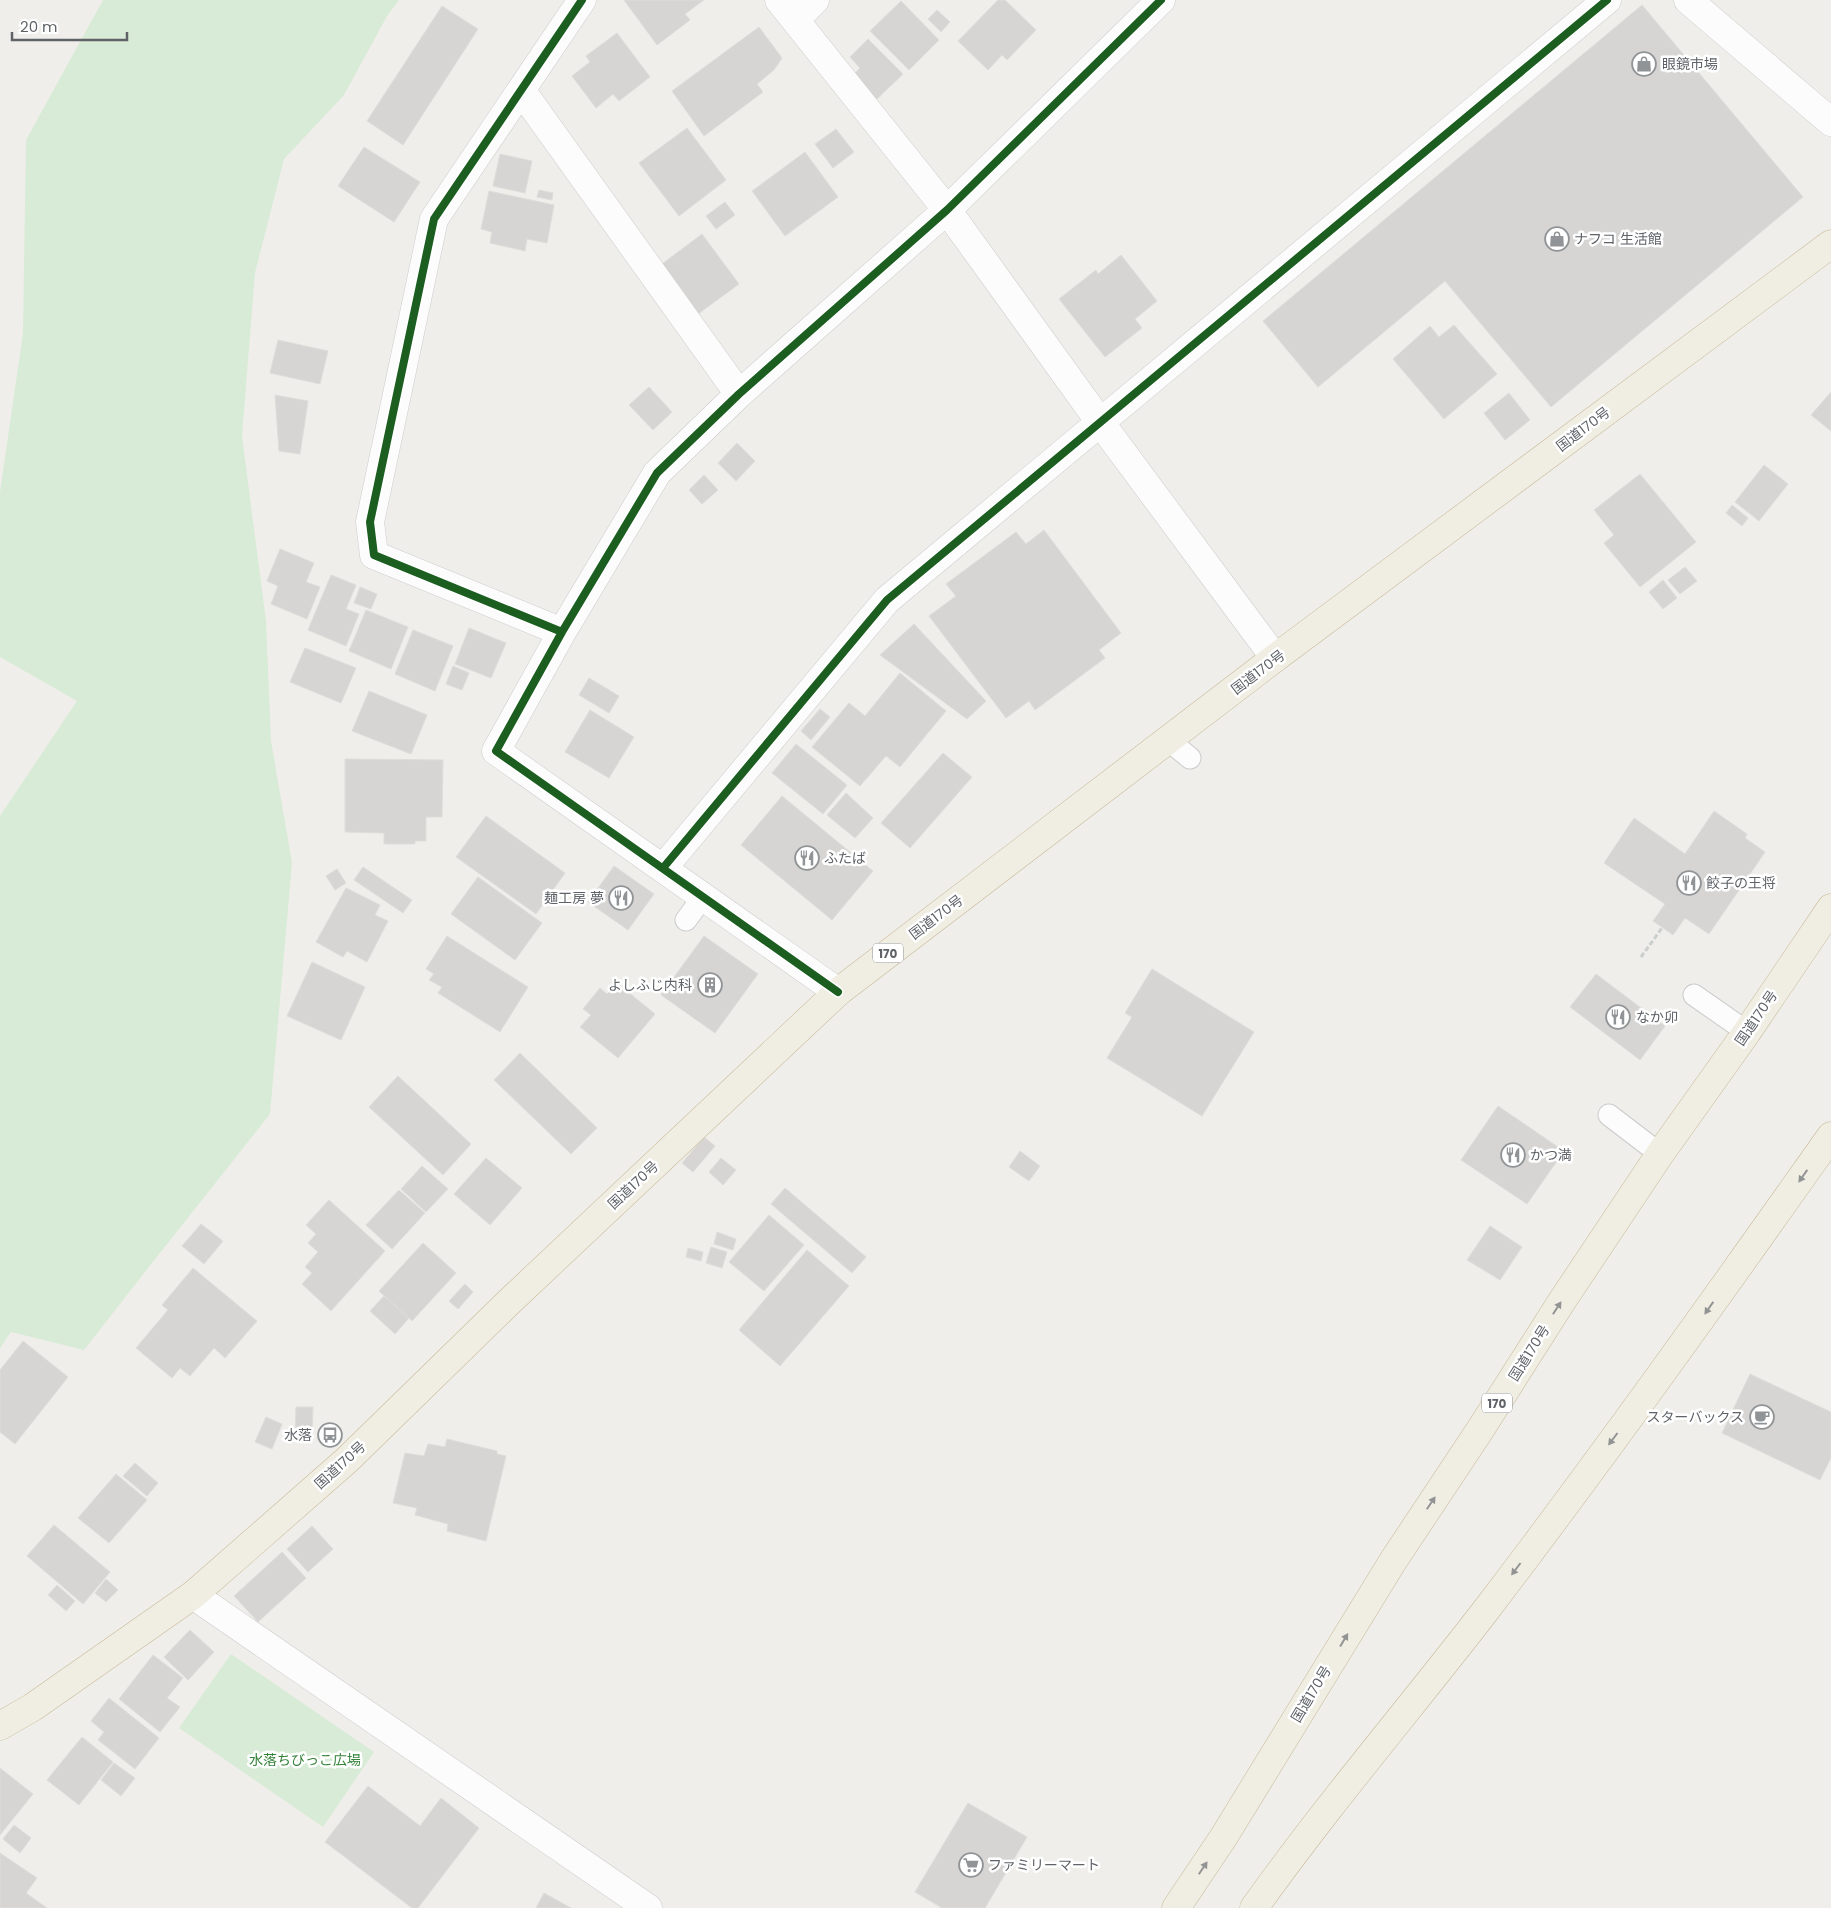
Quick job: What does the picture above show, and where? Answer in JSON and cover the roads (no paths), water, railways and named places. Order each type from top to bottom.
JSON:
[{"type":"highway","name":"国道170号","points":[[0,1726],[33,1707],[193,1595],[347,1460],[510,1301],[838,992],[1276,658],[1831,244]]},
{"type":"highway","name":"国道170号","points":[[1176,1908],[1224,1838],[1393,1561],[1480,1430],[1562,1301],[1660,1154],[1747,1032],[1831,908]]},
{"type":"highway","points":[[1254,1908],[1291,1855],[1483,1614],[1692,1332],[1831,1136]]},
{"type":"street","points":[[562,632],[374,556],[370,522],[434,219],[582,0]]},
{"type":"street","points":[[815,0],[787,10],[947,210],[1100,422],[1276,658]]},
{"type":"street","points":[[838,992],[496,751],[562,632],[657,473],[740,394],[947,210],[1161,0]]},
{"type":"street","points":[[663,868],[887,600],[1607,0]]},
{"type":"street","points":[[1688,0],[1831,122]]},
{"type":"street","points":[[521,90],[740,394]]},
{"type":"street","points":[[193,1595],[648,1908]]},
{"type":"lane","points":[[1168,740],[1190,758]]},
{"type":"lane","points":[[686,920],[703,896]]},
{"type":"lane","points":[[1694,995],[1747,1032]]},
{"type":"lane","points":[[1610,1115],[1660,1154]]},
{"type":"place","name":"眼鏡市場","points":[[1644,64]]},
{"type":"place","name":"ナフコ 生活館","points":[[1557,239]]},
{"type":"place","name":"ふたば","points":[[807,858]]},
{"type":"place","name":"餃子の王将","points":[[1689,883]]},
{"type":"place","name":"麺工房 夢","points":[[621,898]]},
{"type":"place","name":"よしふじ内科","points":[[710,985]]},
{"type":"place","name":"なか卯","points":[[1618,1017]]},
{"type":"place","name":"かつ満","points":[[1513,1155]]},
{"type":"place","name":"スターバックス","points":[[1762,1417]]},
{"type":"place","name":"水落","points":[[330,1435]]},
{"type":"place","name":"ファミリーマート","points":[[971,1865]]},
{"type":"park label","name":"水落ちびっこ広場","points":[[305,1760]]}]
